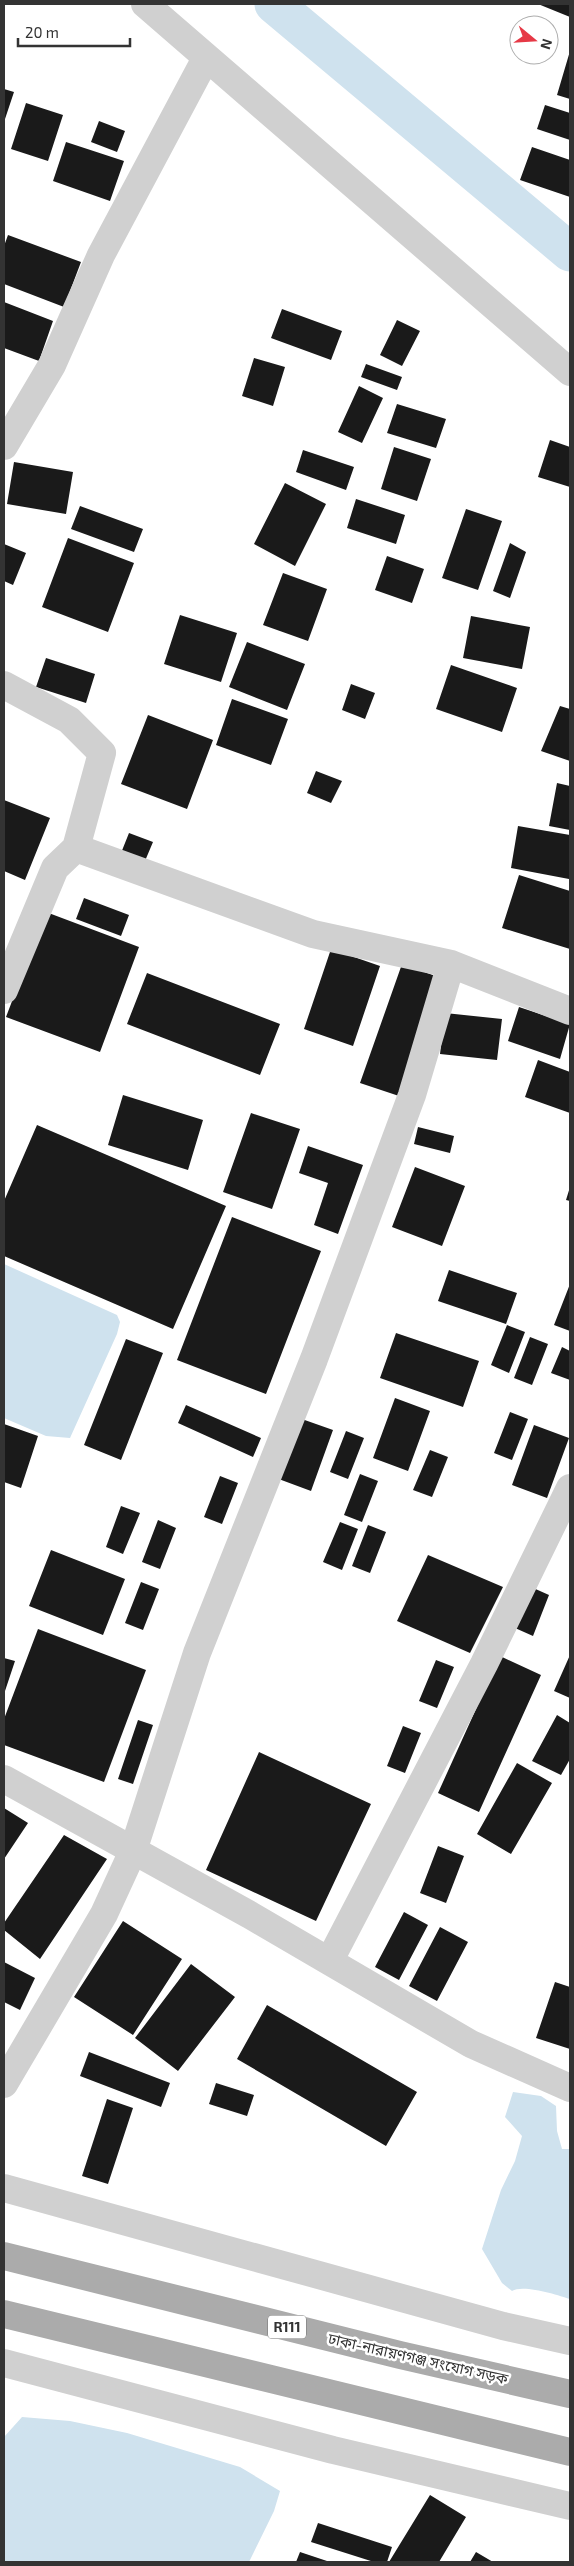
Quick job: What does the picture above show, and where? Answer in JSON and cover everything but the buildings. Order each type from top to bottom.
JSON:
[{"type":"main road","name":"ঢাকা-নারায়ণগঞ্জ সংযোগ সড়ক","points":[[4,2256],[400,2356],[570,2394]]},
{"type":"main road","points":[[4,2314],[570,2452]]},
{"type":"street","points":[[145,4],[570,372]]},
{"type":"street","points":[[4,446],[52,365],[101,255],[206,58]]},
{"type":"street","points":[[4,685],[69,720],[102,753],[76,848],[55,868],[4,990]]},
{"type":"street","points":[[76,848],[313,934],[451,964],[570,1011]]},
{"type":"street","points":[[4,2084],[104,1914],[133,1851],[197,1653],[314,1359],[412,1095],[451,964]]},
{"type":"street","points":[[330,1960],[484,1664],[570,1488]]},
{"type":"street","points":[[4,1779],[330,1960],[471,2044],[570,2088]]},
{"type":"street","points":[[4,2188],[503,2326],[570,2341]]},
{"type":"street","points":[[4,2364],[323,2448],[570,2506]]},
{"type":"water","points":[[4,1264],[117,1315],[120,1322],[117,1334],[70,1438],[46,1436],[4,1418]]},
{"type":"water","points":[[513,2092],[541,2096],[556,2106],[557,2131],[562,2149],[570,2149],[570,2299],[532,2289],[512,2291],[502,2283],[482,2249],[501,2190],[515,2161],[522,2136],[505,2117]]},
{"type":"water","points":[[22,2417],[70,2421],[127,2433],[240,2467],[280,2491],[274,2511],[249,2562],[4,2562],[4,2437]]},
{"type":"waterway","points":[[274,4],[570,252]]}]
